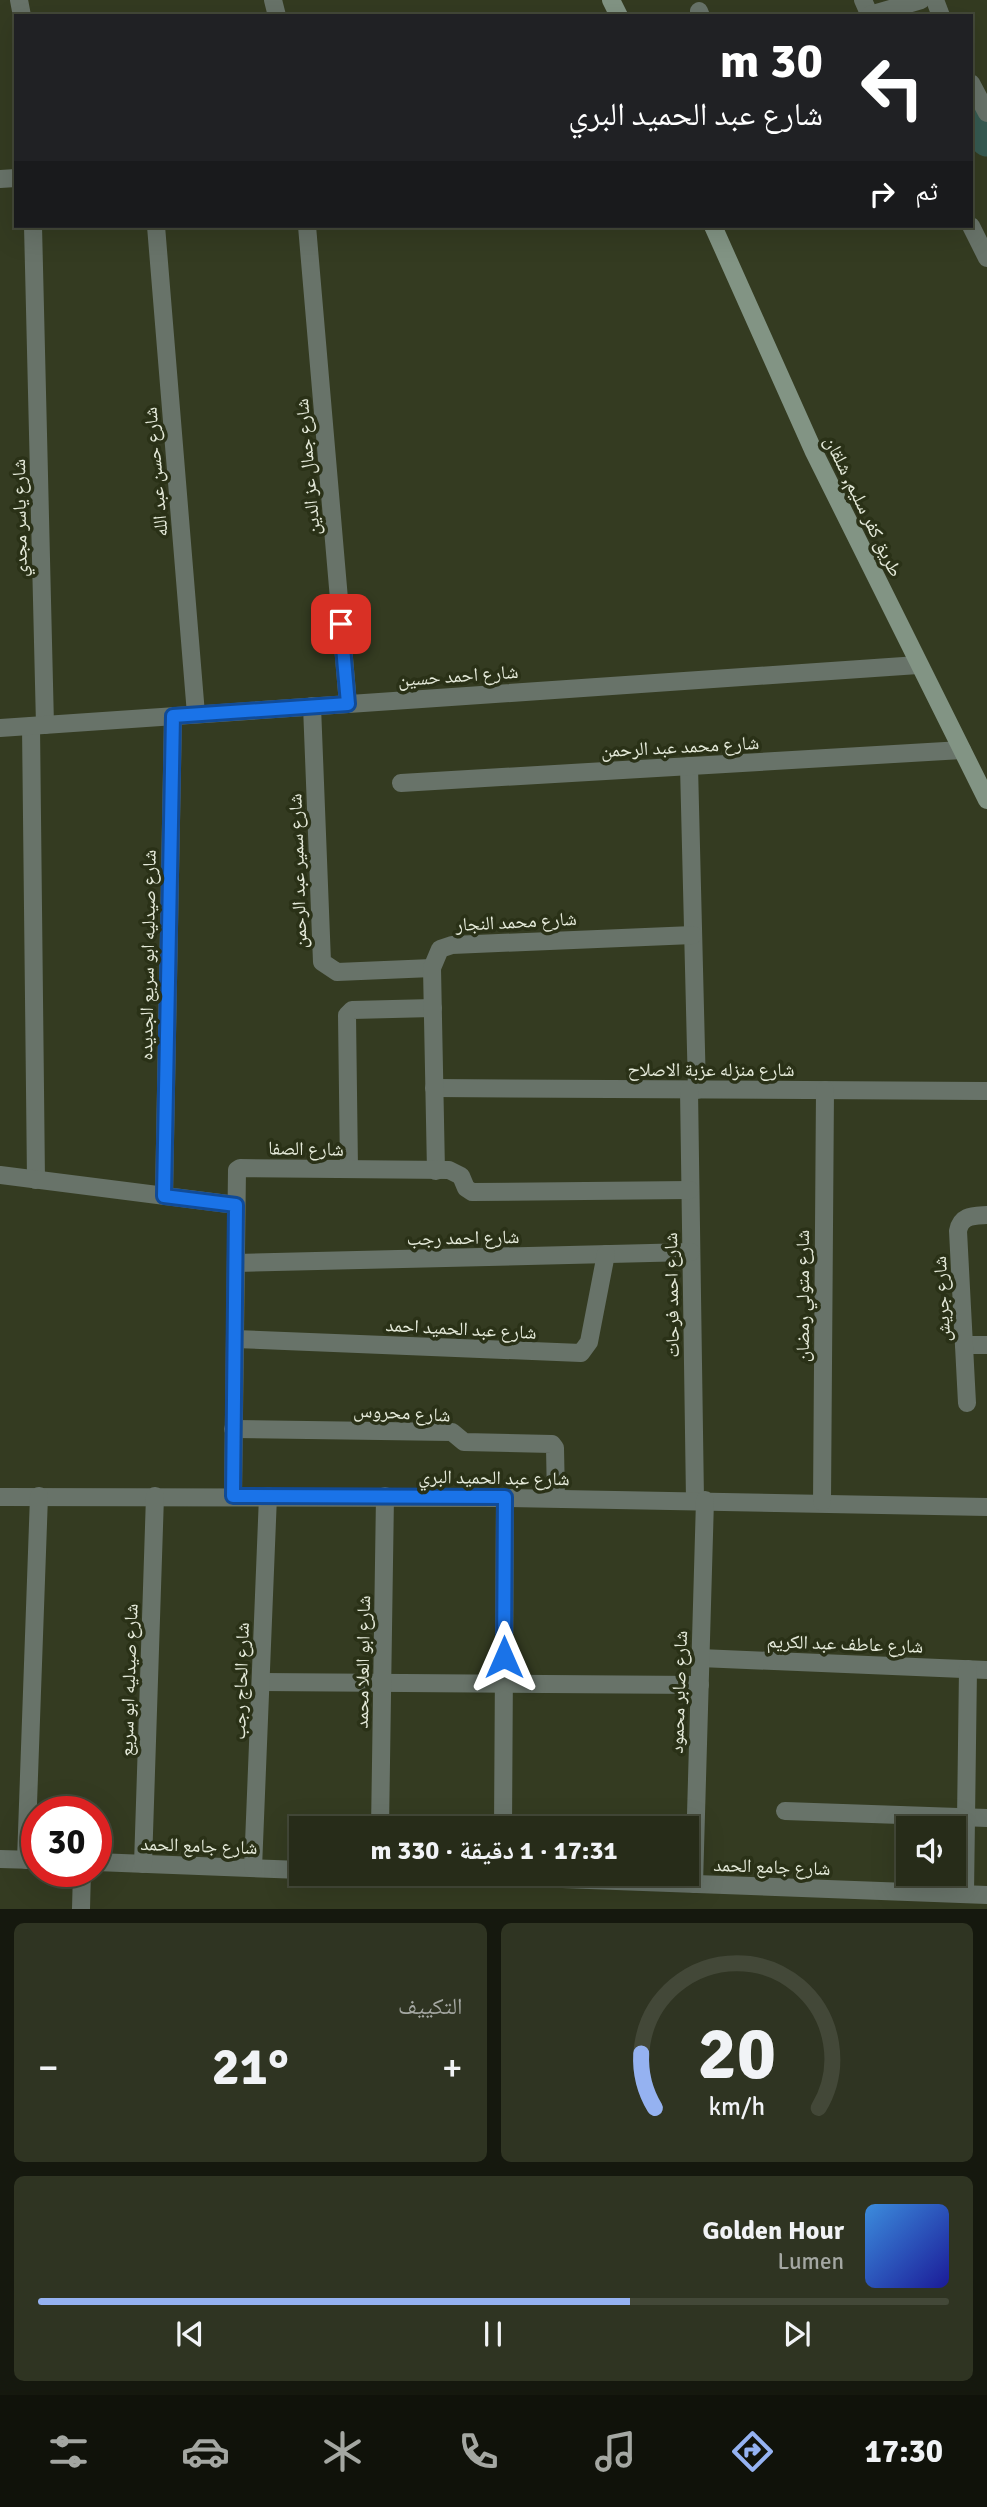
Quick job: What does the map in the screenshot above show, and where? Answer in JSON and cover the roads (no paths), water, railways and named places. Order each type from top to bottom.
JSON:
[{"type":"street","points":[[876,14],[921,0]]},
{"type":"street","points":[[973,87],[987,113]]},
{"type":"street","name":"شارع ياسر مجدي","points":[[33,228],[38,725],[36,1180]]},
{"type":"street","name":"شارع حسن عبد الله","points":[[156,228],[196,714]]},
{"type":"street","name":"شارع جمال عز الدين","points":[[307,228],[348,704]]},
{"type":"street","name":"طريق كفر سليم, شلقان","points":[[714,228],[814,452],[987,800]]},
{"type":"street","points":[[972,228],[987,258]]},
{"type":"street","name":"شارع احمد حسين","points":[[0,728],[918,665]]},
{"type":"street","name":"شارع سمير عبد الرحمن","points":[[312,706],[322,962],[337,972],[432,968]]},
{"type":"street","name":"شارع صيدليه ابو سريع الجديده","points":[[164,1196],[173,716]]},
{"type":"street","name":"شارع محمد عبد الرحمن","points":[[401,783],[962,750]]},
{"type":"street","name":"شارع احمد فرحات","points":[[689,766],[693,935],[690,1190],[700,1500]]},
{"type":"street","name":"شارع محمد النجار","points":[[432,968],[435,955],[452,945],[693,935]]},
{"type":"street","points":[[432,968],[436,1171]]},
{"type":"street","points":[[349,1169],[347,1015],[352,1010],[360,1009],[433,1008]]},
{"type":"street","name":"شارع منزله عزبة الاصلاح","points":[[435,1088],[987,1091]]},
{"type":"street","name":"شارع متولي رمضان","points":[[822,1502],[825,1090]]},
{"type":"street","name":"شارع الصفا","points":[[233,1496],[237,1170],[436,1171],[457,1173],[466,1188],[472,1192],[690,1190]]},
{"type":"street","points":[[0,1175],[236,1205]]},
{"type":"street","name":"شارع جريش","points":[[967,1403],[959,1226],[969,1216],[987,1215]]},
{"type":"street","name":"شارع احمد رجب","points":[[236,1263],[691,1252]]},
{"type":"street","name":"شارع عبد الحميد احمد","points":[[235,1339],[581,1353],[589,1342],[606,1254]]},
{"type":"street","points":[[964,1345],[987,1345]]},
{"type":"street","name":"شارع محروس","points":[[233,1429],[452,1432],[464,1442],[552,1444],[555,1448],[556,1498]]},
{"type":"street","points":[[32,1796],[39,1496]]},
{"type":"street","name":"شارع صيدليه ابو سريع","points":[[143,1864],[155,1496]]},
{"type":"street","name":"شارع الحاج رجب","points":[[253,1868],[268,1496]]},
{"type":"street","name":"شارع ابو العلا محمد","points":[[380,1816],[385,1496]]},
{"type":"street","name":"شارع عبد الحميد البري","points":[[0,1497],[505,1497],[987,1507]]},
{"type":"street","points":[[503,1816],[505,1497]]},
{"type":"street","name":"شارع صابر محمود","points":[[696,1816],[700,1685],[700,1500]]},
{"type":"street","name":"شارع عاطف عبد الكريم","points":[[700,1658],[987,1670]]},
{"type":"street","points":[[968,1669],[966,1818],[987,1818]]},
{"type":"street","points":[[261,1682],[700,1685]]},
{"type":"street","points":[[785,1811],[914,1816]]},
{"type":"street","points":[[0,1859],[21,1860]]},
{"type":"street","name":"شارع جامع الحمد","points":[[112,1863],[289,1870]]},
{"type":"street","name":"شارع جامع الحمد","points":[[699,1884],[987,1895]]},
{"type":"street","points":[[965,1886],[965,1894]]},
{"type":"street","points":[[81,1909],[82,1887]]},
{"type":"waterway","points":[[973,116],[987,140]]}]
